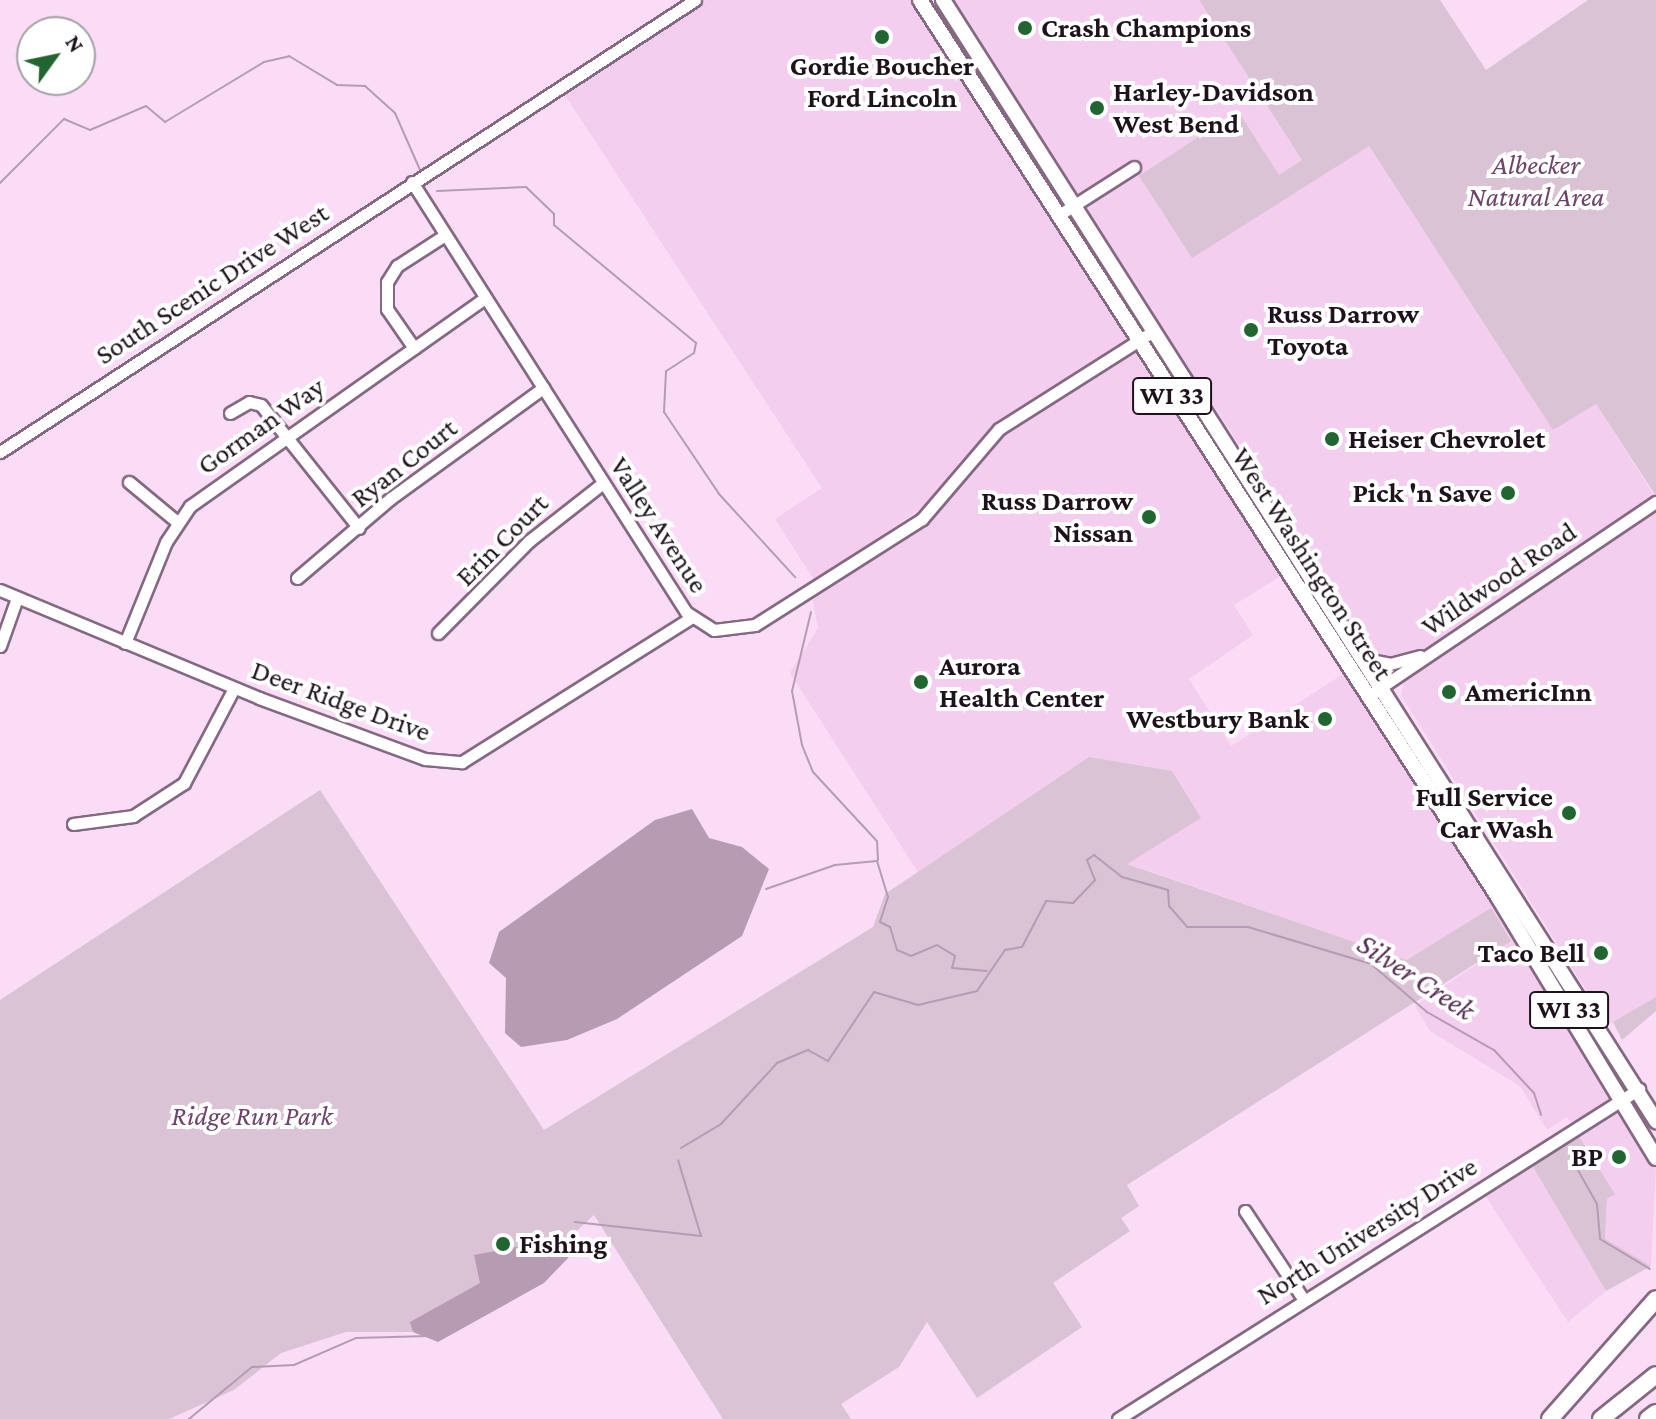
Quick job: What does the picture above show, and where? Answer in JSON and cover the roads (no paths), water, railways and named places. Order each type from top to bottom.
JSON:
[{"type":"highway","points":[[1550,1419],[1656,1299]]},
{"type":"highway","points":[[1601,1419],[1656,1375]]},
{"type":"highway","points":[[1648,1419],[1656,1413]]},
{"type":"main road","name":"West Washington Street","points":[[920,0],[1623,1097],[1656,1158]]},
{"type":"main road","name":"West Washington Street","points":[[943,0],[1152,332],[1383,686],[1639,1089],[1656,1121]]},
{"type":"street","name":"South Scenic Drive West","points":[[0,452],[695,0]]},
{"type":"street","points":[[1059,215],[1134,167]]},
{"type":"street","name":"Valley Avenue","points":[[412,182],[691,618],[714,630],[755,625],[922,519],[999,429],[1152,332]]},
{"type":"street","points":[[414,348],[387,309],[387,282],[397,266],[445,235]]},
{"type":"street","name":"Gorman Way","points":[[176,521],[288,436],[485,298]]},
{"type":"street","name":"Ryan Court","points":[[297,578],[543,388]]},
{"type":"street","points":[[230,413],[258,403],[288,436],[359,528]]},
{"type":"street","points":[[125,643],[176,521],[129,482]]},
{"type":"street","name":"Erin Court","points":[[438,633],[529,541],[603,483]]},
{"type":"street","name":"Wildwood Road","points":[[1368,696],[1656,502]]},
{"type":"street","name":"Deer Ridge Drive","points":[[0,590],[234,688],[425,759],[462,762],[691,618]]},
{"type":"street","points":[[0,646],[17,598]]},
{"type":"street","points":[[1365,659],[1390,664],[1429,654]]},
{"type":"street","points":[[73,824],[133,816],[184,783],[234,688]]},
{"type":"street","name":"North University Drive","points":[[1121,1418],[1639,1089]]},
{"type":"street","points":[[1245,1211],[1304,1300]]},
{"type":"waterway","points":[[0,183],[64,119],[90,130],[146,106],[165,122],[264,62],[289,56],[337,85],[365,86],[395,113],[420,170]]},
{"type":"waterway","points":[[437,191],[526,187],[554,214],[554,225],[696,343],[694,353],[666,371],[664,412],[719,494],[795,577]]},
{"type":"waterway","points":[[811,612],[792,691],[802,745],[813,772],[877,841],[878,860]]},
{"type":"waterway","name":"Silver Creek","points":[[681,1148],[721,1124],[777,1063],[808,1050],[828,1061],[874,992],[918,1005],[977,991],[1005,950],[1022,947],[1046,901],[1073,903],[1095,880],[1087,860],[1094,855],[1122,877],[1168,890],[1169,906],[1187,927],[1248,927],[1371,964],[1427,1012],[1494,1050],[1534,1093],[1541,1115]]},
{"type":"waterway","points":[[766,889],[835,865],[877,861],[888,897],[880,922],[890,927],[897,950],[911,956],[937,945],[955,956],[952,968],[987,971]]},
{"type":"waterway","name":"Silver Creek","points":[[1570,1156],[1597,1204],[1600,1239],[1650,1269]]},
{"type":"waterway","name":"Silver Creek","points":[[575,1222],[701,1236],[678,1160]]},
{"type":"waterway","name":"Silver Creek","points":[[549,1252],[557,1247]]},
{"type":"waterway","name":"Silver Creek","points":[[189,1419],[252,1367],[294,1365],[356,1338],[429,1336]]},
{"type":"place","name":"Crash Champions","points":[[1025,28]]},
{"type":"place","name":"Gordie Boucher Ford Lincoln","points":[[882,37]]},
{"type":"place","name":"Harley-Davidson West Bend","points":[[1097,108]]},
{"type":"place","name":"Russ Darrow Toyota","points":[[1251,330]]},
{"type":"place","name":"Heiser Chevrolet","points":[[1332,439]]},
{"type":"place","name":"Pick 'n Save","points":[[1508,493]]},
{"type":"place","name":"Russ Darrow Nissan","points":[[1149,517]]},
{"type":"place","name":"Aurora Health Center","points":[[921,682]]},
{"type":"place","name":"AmericInn","points":[[1449,692]]},
{"type":"place","name":"Westbury Bank","points":[[1325,719]]},
{"type":"place","name":"Full Service Car Wash","points":[[1569,813]]},
{"type":"place","name":"Taco Bell","points":[[1601,953]]},
{"type":"place","name":"BP","points":[[1619,1157]]},
{"type":"place","name":"Fishing","points":[[503,1244]]},
{"type":"park label","name":"Albecker Natural Area","points":[[1536,181]]},
{"type":"park label","name":"Ridge Run Park","points":[[252,1116]]}]
